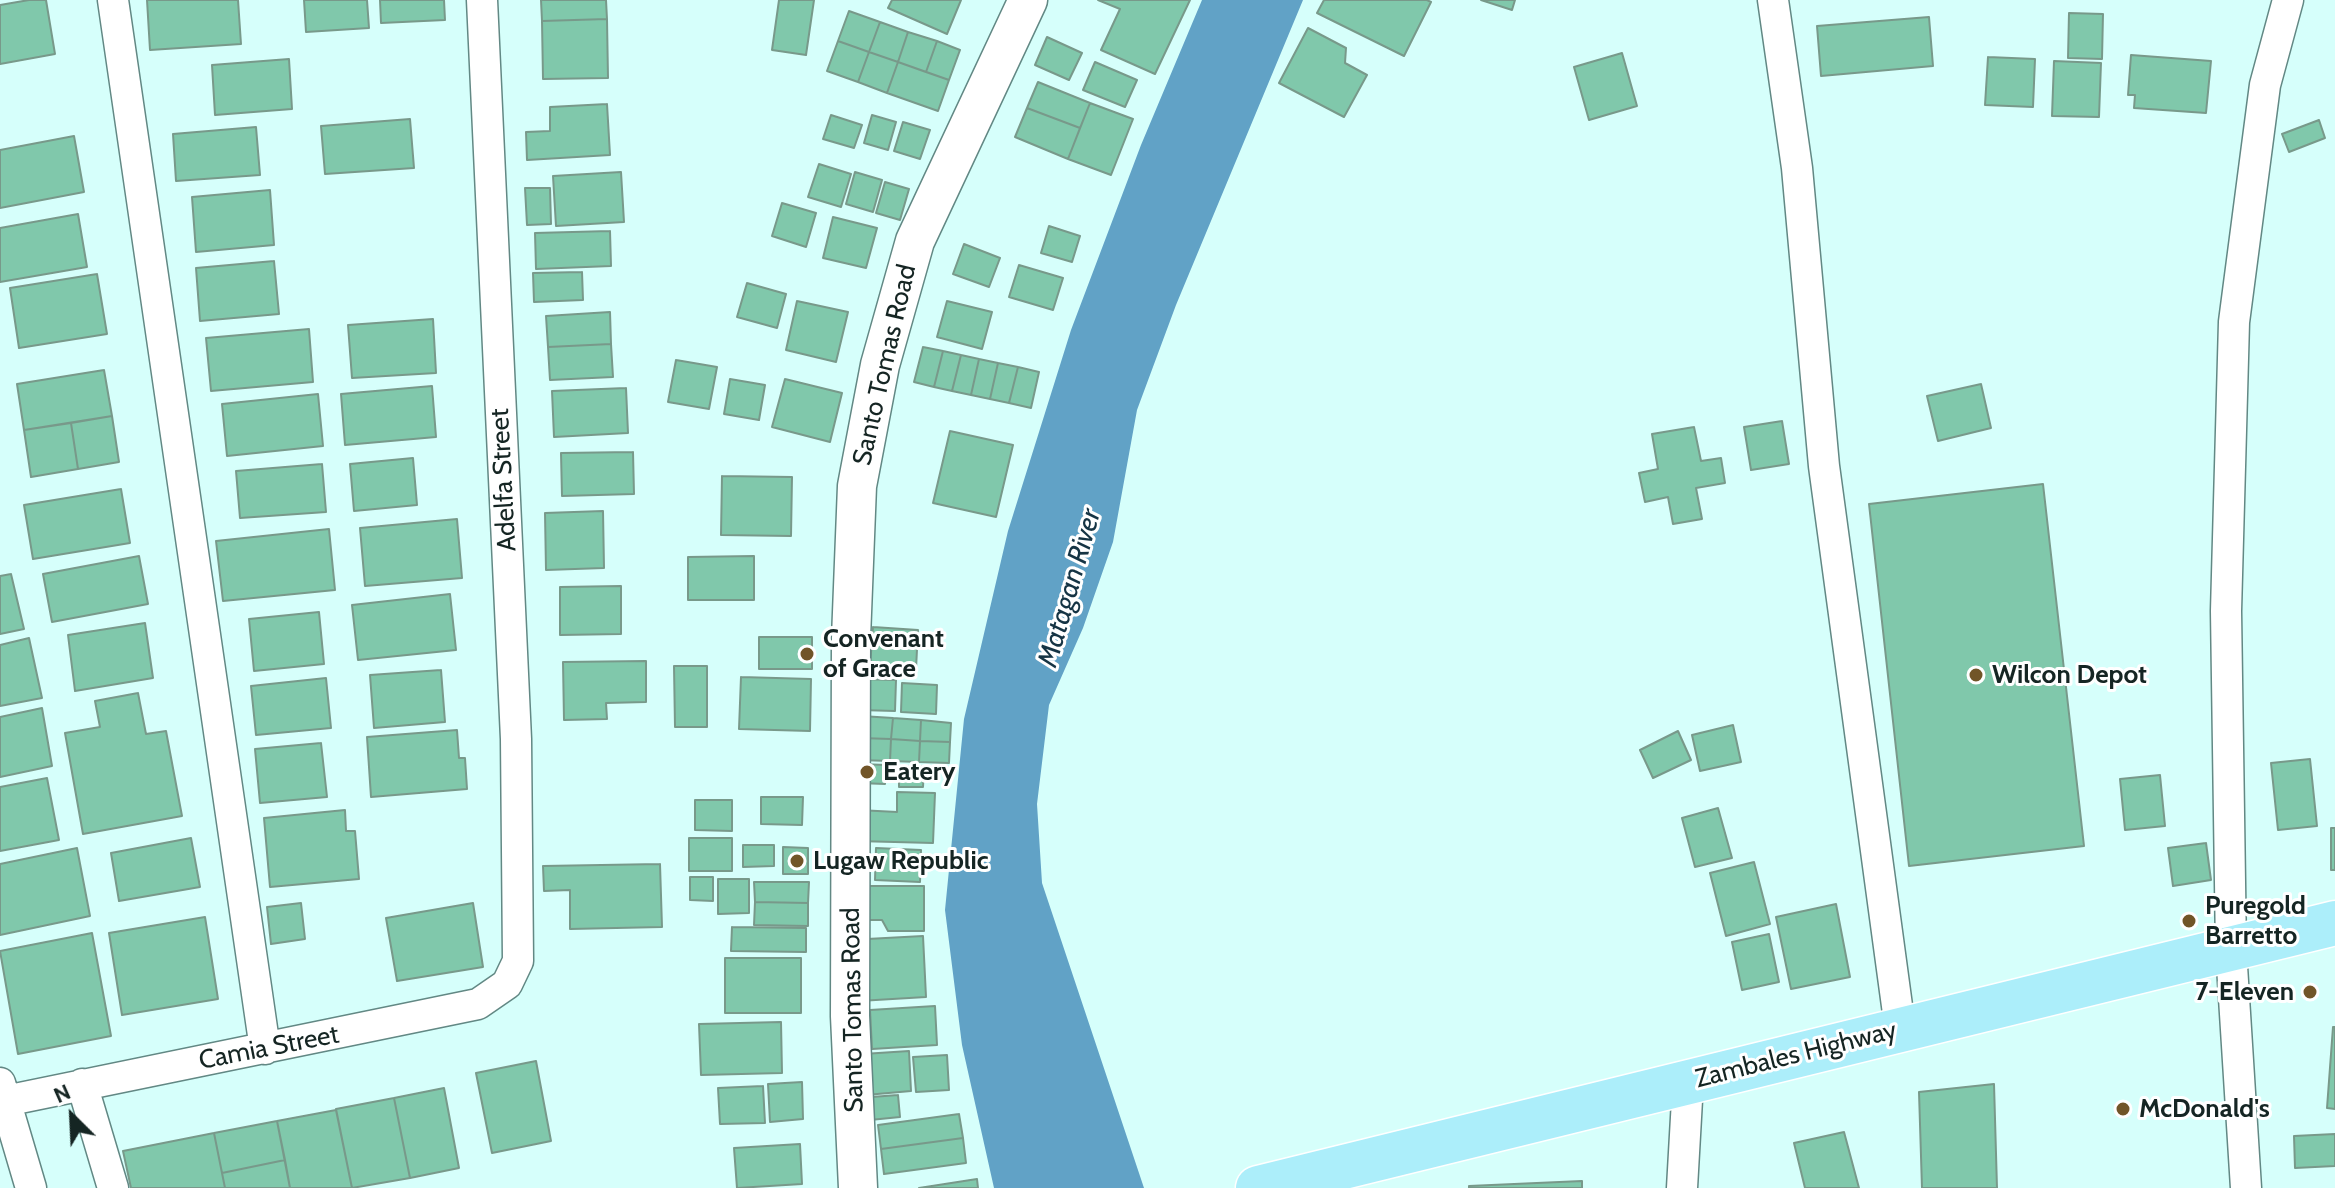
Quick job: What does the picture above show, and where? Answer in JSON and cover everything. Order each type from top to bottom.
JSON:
[{"type":"main road","name":"Zambales Highway","points":[[1258,1188],[2335,923]]},
{"type":"street","points":[[113,0],[265,1049]]},
{"type":"street","name":"Adelfa Street","points":[[482,0],[516,739],[518,961]]},
{"type":"street","name":"Santo Tomas Road","points":[[858,1188],[850,1016],[851,638],[857,486],[880,365],[915,241],[1028,0]]},
{"type":"street","points":[[1773,0],[1797,168],[1824,466],[1900,1028]]},
{"type":"street","points":[[2246,1188],[2231,950],[2226,611],[2234,322],[2265,85],[2288,0]]},
{"type":"street","name":"Camia Street","points":[[2,1096],[265,1049],[478,1004],[507,984],[518,961]]},
{"type":"street","points":[[1682,1188],[1688,1082]]},
{"type":"street","points":[[82,1084],[113,1188]]},
{"type":"street","points":[[2,1096],[31,1188]]},
{"type":"water","name":"Matagan River","points":[[1202,0],[1303,0],[1176,305],[1137,410],[1113,542],[1083,628],[1049,705],[1037,804],[1042,883],[1144,1188],[994,1188],[962,1045],[945,910],[964,719],[1008,531],[1071,330],[1141,145]]},
{"type":"building","points":[[46,0],[55,54],[0,64],[0,5]]},
{"type":"building","points":[[147,0],[238,0],[241,44],[150,50]]},
{"type":"building","points":[[304,0],[367,0],[369,28],[306,32]]},
{"type":"building","points":[[380,0],[444,0],[445,20],[381,23]]},
{"type":"building","points":[[541,0],[606,0],[607,19],[542,21]]},
{"type":"building","points":[[779,0],[814,0],[806,55],[772,50]]},
{"type":"building","points":[[892,0],[961,0],[947,34],[888,8]]},
{"type":"building","points":[[1098,0],[1190,0],[1155,74],[1101,50],[1120,9]]},
{"type":"building","points":[[1324,0],[1431,2],[1404,56],[1317,13]]},
{"type":"building","points":[[1481,0],[1515,0],[1512,10]]},
{"type":"building","points":[[849,11],[880,22],[869,52],[838,41]]},
{"type":"building","points":[[2069,13],[2103,14],[2102,59],[2068,58]]},
{"type":"building","points":[[1929,17],[1933,66],[1821,76],[1817,26]]},
{"type":"building","points":[[607,19],[608,78],[543,79],[542,21]]},
{"type":"building","points":[[880,22],[908,32],[898,62],[869,52]]},
{"type":"building","points":[[1308,28],[1346,48],[1345,63],[1367,75],[1344,117],[1279,83]]},
{"type":"building","points":[[908,32],[937,41],[926,72],[898,62]]},
{"type":"building","points":[[1047,37],[1082,53],[1069,80],[1035,65]]},
{"type":"building","points":[[838,41],[869,52],[858,82],[827,71]]},
{"type":"building","points":[[937,41],[960,50],[949,80],[926,72]]},
{"type":"building","points":[[869,52],[898,62],[887,93],[858,82]]},
{"type":"building","points":[[1622,53],[1637,106],[1589,120],[1574,67]]},
{"type":"building","points":[[2131,55],[2211,61],[2206,113],[2134,108],[2135,95],[2128,95]]},
{"type":"building","points":[[1988,57],[2035,59],[2033,107],[1985,105]]},
{"type":"building","points":[[289,59],[292,109],[215,115],[212,65]]},
{"type":"building","points":[[2054,61],[2101,63],[2099,117],[2052,116]]},
{"type":"building","points":[[898,62],[949,80],[938,111],[887,93]]},
{"type":"building","points":[[1095,62],[1137,80],[1125,107],[1083,90]]},
{"type":"building","points":[[1038,82],[1090,103],[1080,128],[1027,108]]},
{"type":"building","points":[[1090,103],[1133,119],[1111,175],[1068,159]]},
{"type":"building","points":[[607,104],[610,155],[527,160],[526,132],[550,131],[550,107]]},
{"type":"building","points":[[1027,108],[1080,128],[1068,159],[1015,137]]},
{"type":"building","points":[[831,115],[862,125],[854,148],[823,139]]},
{"type":"building","points":[[872,115],[896,122],[888,150],[864,143]]},
{"type":"building","points":[[410,119],[414,168],[325,174],[321,126]]},
{"type":"building","points":[[2319,120],[2325,138],[2289,152],[2282,134]]},
{"type":"building","points":[[903,122],[930,130],[920,159],[894,151]]},
{"type":"building","points":[[256,127],[260,175],[176,181],[173,134]]},
{"type":"building","points":[[74,136],[84,192],[0,208],[0,150]]},
{"type":"building","points":[[819,164],[851,174],[841,207],[808,197]]},
{"type":"building","points":[[621,172],[624,222],[556,226],[553,176]]},
{"type":"building","points":[[855,172],[882,180],[873,212],[846,204]]},
{"type":"building","points":[[885,182],[909,189],[900,220],[876,213]]},
{"type":"building","points":[[525,188],[550,188],[551,224],[527,225]]},
{"type":"building","points":[[270,190],[274,245],[196,252],[192,197]]},
{"type":"building","points":[[782,203],[816,213],[806,247],[772,236]]},
{"type":"building","points":[[78,214],[87,267],[0,282],[0,228]]},
{"type":"building","points":[[833,217],[877,228],[866,268],[823,258]]},
{"type":"building","points":[[1049,226],[1080,236],[1072,262],[1041,253]]},
{"type":"building","points":[[610,231],[611,266],[536,269],[535,233]]},
{"type":"building","points":[[964,244],[1000,258],[989,287],[953,274]]},
{"type":"building","points":[[274,261],[279,314],[200,321],[196,268]]},
{"type":"building","points":[[1019,265],[1063,278],[1053,310],[1009,297]]},
{"type":"building","points":[[582,272],[583,300],[534,302],[533,273]]},
{"type":"building","points":[[97,274],[107,334],[19,348],[10,288]]},
{"type":"building","points":[[747,283],[786,294],[777,328],[737,317]]},
{"type":"building","points":[[797,301],[848,312],[836,362],[786,350]]},
{"type":"building","points":[[947,301],[992,312],[982,349],[937,337]]},
{"type":"building","points":[[610,312],[611,344],[548,347],[546,316]]},
{"type":"building","points":[[433,319],[436,373],[352,378],[348,325]]},
{"type":"building","points":[[309,329],[313,382],[211,391],[206,338]]},
{"type":"building","points":[[611,344],[613,377],[550,380],[548,347]]},
{"type":"building","points":[[923,347],[943,351],[934,387],[914,382]]},
{"type":"building","points":[[943,351],[961,355],[952,391],[934,387]]},
{"type":"building","points":[[961,355],[979,359],[971,395],[952,391]]},
{"type":"building","points":[[979,359],[998,363],[990,399],[971,395]]},
{"type":"building","points":[[676,360],[717,367],[709,409],[668,402]]},
{"type":"building","points":[[998,363],[1018,367],[1009,403],[990,399]]},
{"type":"building","points":[[1018,367],[1039,372],[1031,408],[1009,403]]},
{"type":"building","points":[[104,370],[112,416],[24,430],[17,384]]},
{"type":"building","points":[[730,379],[765,385],[759,420],[724,414]]},
{"type":"building","points":[[785,379],[842,393],[830,442],[772,427]]},
{"type":"building","points":[[1981,384],[1991,428],[1938,441],[1927,396]]},
{"type":"building","points":[[432,386],[436,437],[345,445],[341,394]]},
{"type":"building","points":[[626,388],[628,433],[554,437],[552,391]]},
{"type":"building","points":[[318,394],[323,446],[227,456],[222,404]]},
{"type":"building","points":[[112,416],[119,462],[78,469],[71,423]]},
{"type":"building","points":[[1782,421],[1789,464],[1751,470],[1744,427]]},
{"type":"building","points":[[71,423],[78,469],[31,477],[24,430]]},
{"type":"building","points":[[1694,427],[1701,461],[1721,458],[1725,483],[1696,488],[1702,519],[1673,524],[1668,497],[1645,502],[1639,473],[1658,469],[1652,434]]},
{"type":"building","points":[[950,431],[1013,445],[996,517],[933,503]]},
{"type":"building","points":[[633,452],[634,494],[562,496],[561,453]]},
{"type":"building","points":[[413,458],[417,505],[354,511],[350,464]]},
{"type":"building","points":[[322,464],[326,512],[240,518],[236,471]]},
{"type":"building","points":[[722,476],[792,477],[791,536],[721,535]]},
{"type":"building","name":"Wilcon Depot","points":[[2043,484],[2084,846],[1909,866],[1869,504]]},
{"type":"building","points":[[121,489],[130,543],[33,559],[24,505]]},
{"type":"building","points":[[603,511],[604,568],[546,570],[545,513]]},
{"type":"building","points":[[457,519],[462,578],[365,586],[360,528]]},
{"type":"building","points":[[329,529],[335,590],[223,601],[216,541]]},
{"type":"building","points":[[139,556],[148,604],[52,622],[43,574]]},
{"type":"building","points":[[754,556],[754,600],[688,600],[688,557]]},
{"type":"building","points":[[11,574],[24,629],[0,634],[0,576]]},
{"type":"building","points":[[621,586],[621,634],[560,635],[560,587]]},
{"type":"building","points":[[450,594],[456,650],[358,660],[352,605]]},
{"type":"building","points":[[319,612],[324,664],[254,671],[249,619]]},
{"type":"building","points":[[145,623],[153,678],[75,691],[68,635]]},
{"type":"building","points":[[873,627],[918,630],[916,669],[870,666]]},
{"type":"building","points":[[759,637],[812,637],[812,669],[759,669]]},
{"type":"building","points":[[29,638],[42,698],[0,706],[0,645]]},
{"type":"building","points":[[646,661],[646,702],[606,703],[607,719],[564,720],[563,662]]},
{"type":"building","points":[[674,666],[707,666],[707,727],[675,727]]},
{"type":"building","points":[[441,670],[445,722],[374,728],[370,675]]},
{"type":"building","points":[[741,677],[811,679],[810,731],[739,729]]},
{"type":"building","points":[[326,678],[331,728],[256,735],[251,686]]},
{"type":"building","points":[[861,679],[896,680],[895,711],[860,710]]},
{"type":"building","points":[[902,683],[937,685],[936,714],[901,712]]},
{"type":"building","points":[[138,693],[146,734],[166,731],[182,816],[83,834],[65,733],[100,727],[95,701]]},
{"type":"building","points":[[42,708],[52,766],[0,777],[0,717]]},
{"type":"building","points":[[861,716],[893,718],[891,739],[860,738]]},
{"type":"building","points":[[893,718],[921,720],[920,741],[891,739]]},
{"type":"building","points":[[921,720],[951,723],[950,742],[920,741]]},
{"type":"building","points":[[1733,725],[1741,762],[1700,771],[1692,735]]},
{"type":"building","points":[[457,730],[459,758],[465,758],[467,789],[371,797],[367,737]]},
{"type":"building","points":[[1678,731],[1691,760],[1653,778],[1640,750]]},
{"type":"building","points":[[860,738],[891,739],[890,761],[859,760]]},
{"type":"building","points":[[891,739],[920,741],[919,762],[890,761]]},
{"type":"building","points":[[920,741],[950,742],[949,763],[919,762]]},
{"type":"building","points":[[321,743],[327,797],[260,803],[255,749]]},
{"type":"building","points":[[2310,759],[2317,826],[2278,830],[2271,763]]},
{"type":"building","points":[[860,764],[886,765],[885,784],[859,783]]},
{"type":"building","points":[[899,766],[924,766],[923,787],[899,787]]},
{"type":"building","points":[[2160,775],[2165,826],[2125,830],[2120,779]]},
{"type":"building","points":[[47,778],[59,840],[0,851],[0,787]]},
{"type":"building","points":[[897,792],[935,793],[933,843],[856,841],[858,810],[897,812]]},
{"type":"building","points":[[761,797],[803,797],[802,825],[761,824]]},
{"type":"building","points":[[695,800],[732,800],[732,831],[695,830]]},
{"type":"building","points":[[1718,808],[1732,858],[1695,867],[1682,818]]},
{"type":"building","points":[[345,810],[346,831],[355,831],[359,879],[270,887],[264,818]]},
{"type":"building","points":[[2331,828],[2335,828],[2335,870],[2331,870]]},
{"type":"building","points":[[191,838],[200,887],[119,901],[111,853]]},
{"type":"building","points":[[689,838],[732,838],[732,871],[689,871]]},
{"type":"building","points":[[2206,843],[2211,880],[2173,886],[2168,848]]},
{"type":"building","points":[[743,845],[774,845],[774,866],[743,867]]},
{"type":"building","points":[[783,847],[808,848],[808,874],[783,874]]},
{"type":"building","points":[[77,848],[90,916],[0,935],[0,864]]},
{"type":"building","points":[[876,848],[921,850],[920,882],[875,880]]},
{"type":"building","points":[[1754,862],[1770,924],[1726,936],[1710,873]]},
{"type":"building","points":[[660,864],[662,927],[570,929],[570,890],[544,891],[543,866]]},
{"type":"building","points":[[690,877],[713,877],[713,901],[690,900]]},
{"type":"building","points":[[718,879],[749,879],[749,913],[718,914]]},
{"type":"building","points":[[754,882],[809,882],[808,903],[755,902]]},
{"type":"building","points":[[857,886],[924,886],[924,931],[888,931],[882,920],[857,920]]},
{"type":"building","points":[[755,902],[808,903],[808,926],[754,925]]},
{"type":"building","points":[[301,903],[305,939],[271,944],[267,907]]},
{"type":"building","points":[[473,903],[483,967],[397,981],[386,918]]},
{"type":"building","points":[[1836,904],[1850,977],[1791,989],[1776,917]]},
{"type":"building","points":[[205,917],[218,999],[122,1015],[109,933]]},
{"type":"building","points":[[732,927],[806,928],[806,952],[731,951]]},
{"type":"building","points":[[92,933],[111,1036],[18,1054],[0,951]]},
{"type":"building","points":[[1769,934],[1779,982],[1742,990],[1732,942]]},
{"type":"building","points":[[923,936],[926,997],[859,1001],[867,939]]},
{"type":"building","points":[[725,958],[801,958],[801,1013],[725,1013]]},
{"type":"building","points":[[935,1006],[937,1045],[872,1049],[870,1010]]},
{"type":"building","points":[[781,1022],[782,1073],[701,1075],[699,1024]]},
{"type":"building","points":[[2335,1027],[2335,1109],[2327,1108]]},
{"type":"building","points":[[909,1051],[911,1091],[866,1095],[863,1054]]},
{"type":"building","points":[[947,1055],[949,1090],[916,1092],[913,1057]]},
{"type":"building","points":[[536,1061],[551,1141],[492,1153],[476,1073]]},
{"type":"building","points":[[802,1082],[803,1119],[770,1122],[768,1084]]},
{"type":"building","points":[[1994,1084],[1997,1188],[1922,1188],[1919,1092]]},
{"type":"building","points":[[763,1086],[765,1123],[720,1124],[718,1088]]},
{"type":"building","points":[[444,1088],[459,1168],[410,1178],[394,1098]]},
{"type":"building","points":[[898,1095],[900,1117],[860,1121],[858,1098]]},
{"type":"building","points":[[394,1098],[410,1178],[352,1188],[336,1109]]},
{"type":"building","points":[[336,1110],[352,1188],[290,1188],[277,1121]]},
{"type":"building","points":[[959,1114],[963,1138],[881,1149],[878,1125]]},
{"type":"building","points":[[277,1121],[285,1160],[222,1173],[214,1133]]},
{"type":"building","points":[[1844,1132],[1859,1188],[1805,1188],[1794,1143]]},
{"type":"building","points":[[214,1133],[225,1188],[131,1188],[123,1151]]},
{"type":"building","points":[[2335,1134],[2335,1166],[2295,1168],[2294,1136]]},
{"type":"building","points":[[963,1138],[966,1163],[884,1174],[881,1149]]},
{"type":"building","points":[[800,1144],[802,1184],[737,1188],[734,1148]]},
{"type":"building","points":[[285,1160],[290,1188],[225,1188],[222,1173]]},
{"type":"building","points":[[977,1179],[978,1188],[919,1188]]},
{"type":"building","points":[[1582,1181],[1582,1188],[1469,1188],[1469,1186]]},
{"type":"place","name":"Convenant of Grace","points":[[807,654]]},
{"type":"place","name":"Wilcon Depot","points":[[1976,675]]},
{"type":"place","name":"Eatery","points":[[867,772]]},
{"type":"place","name":"Lugaw Republic","points":[[797,861]]},
{"type":"place","name":"Puregold Barretto","points":[[2189,921]]},
{"type":"place","name":"7-Eleven","points":[[2310,992]]},
{"type":"place","name":"McDonald's","points":[[2123,1109]]}]
